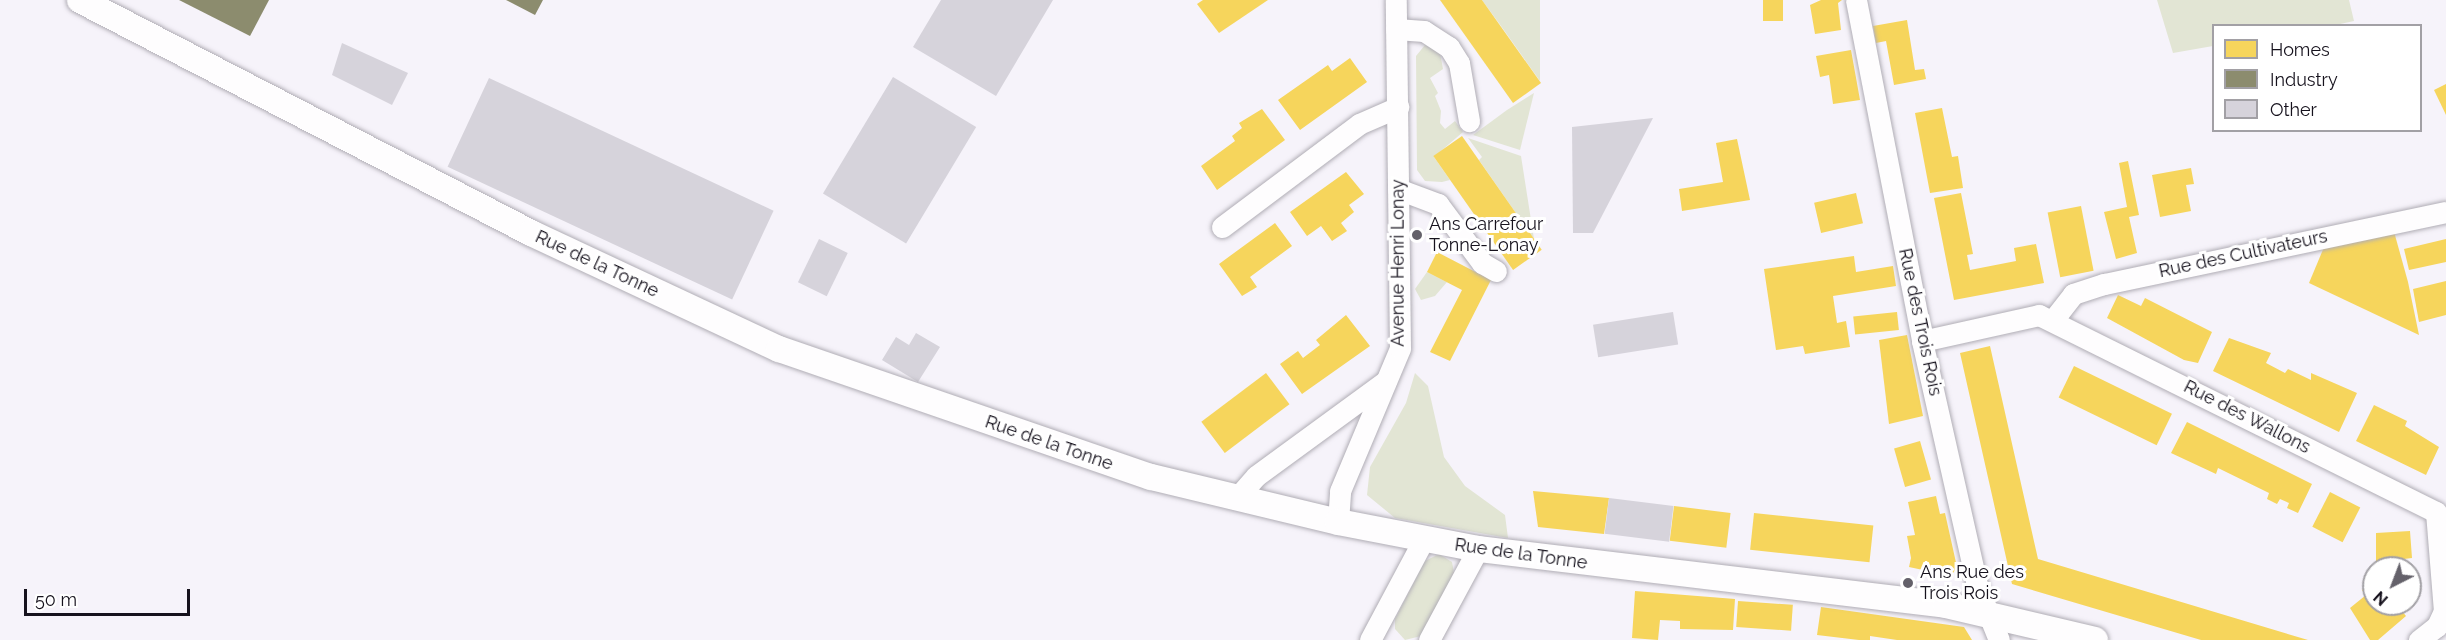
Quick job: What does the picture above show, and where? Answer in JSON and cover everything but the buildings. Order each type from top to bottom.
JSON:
[{"type":"street","name":"Rue de la Tonne","points":[[80,0],[531,233],[779,349],[1151,477],[1338,522],[1478,549],[1985,612],[2095,640]]},
{"type":"street","name":"Avenue Henri Lonay","points":[[1338,522],[1340,491],[1400,348],[1396,0]]},
{"type":"street","name":"Rue des Trois Rois","points":[[1856,0],[1922,340],[1985,612],[1999,640]]},
{"type":"street","points":[[1396,29],[1424,31],[1449,47],[1459,63],[1469,122]]},
{"type":"street","points":[[1222,227],[1359,124],[1398,107]]},
{"type":"street","points":[[1398,189],[1438,204],[1482,263],[1496,272]]},
{"type":"street","name":"Rue des Cultivateurs","points":[[2053,320],[2073,294],[2104,284],[2446,212]]},
{"type":"street","name":"Rue des Wallons","points":[[1922,340],[2039,315],[2436,512],[2444,611],[2437,626],[2419,640]]},
{"type":"street","points":[[1236,499],[1256,476],[1387,380]]},
{"type":"street","points":[[1374,639],[1424,539]]},
{"type":"street","points":[[1429,640],[1478,549]]},
{"type":"green space","points":[[1482,0],[1540,0],[1540,81],[1501,26]]},
{"type":"green space","points":[[2157,0],[2349,0],[2354,21],[2340,24],[2212,24],[2212,46],[2173,53]]},
{"type":"green space","points":[[1425,45],[1440,53],[1443,69],[1430,78],[1438,93],[1435,96],[1441,111],[1440,123],[1445,129],[1455,121],[1463,132],[1434,157],[1450,180],[1442,182],[1425,181],[1417,170],[1416,56]]},
{"type":"green space","points":[[1534,93],[1520,150],[1473,135],[1507,110]]},
{"type":"green space","points":[[1468,138],[1521,156],[1534,239],[1479,160],[1482,157]]},
{"type":"green space","points":[[1427,272],[1447,282],[1435,296],[1421,300],[1415,289]]},
{"type":"green space","points":[[1415,373],[1428,386],[1444,457],[1465,486],[1505,515],[1508,538],[1395,518],[1367,495],[1370,467],[1406,403]]},
{"type":"green space","points":[[1439,554],[1452,562],[1454,573],[1421,636],[1405,640],[1395,629],[1395,619],[1425,561]]},
{"type":"place","name":"Ans Carrefour Tonne-Lonay","points":[[1417,235]]},
{"type":"place","name":"Ans Rue des Trois Rois","points":[[1908,583]]}]
